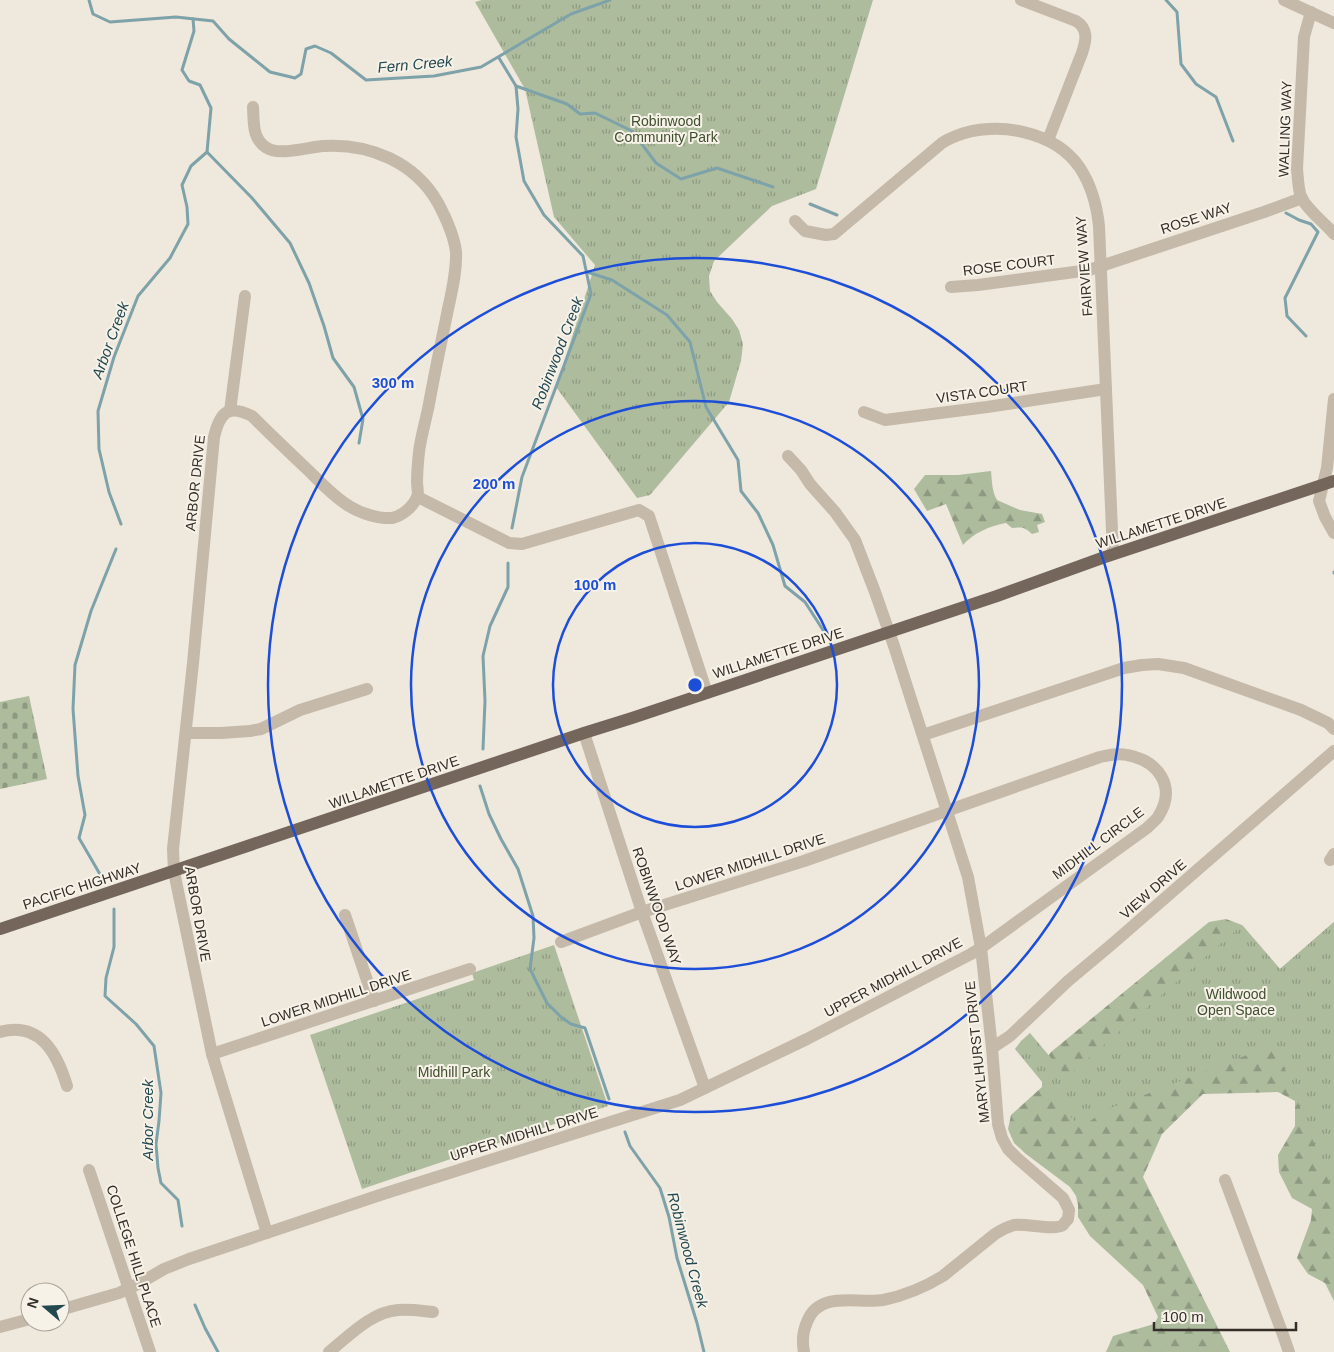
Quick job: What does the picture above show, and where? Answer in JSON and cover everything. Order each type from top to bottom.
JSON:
[{"type":"main road","name":"WILLAMETTE DRIVE","points":[[174,872],[1000,595],[1112,554],[1328,483]]},
{"type":"main road","name":"PACIFIC HIGHWAY","points":[[0,929],[174,872]]},
{"type":"street","points":[[1022,0],[1076,21],[1081,24],[1085,33],[1086,40],[1082,53],[1048,140]]},
{"type":"street","points":[[1284,0],[1334,23]]},
{"type":"street","name":"WALLING WAY","points":[[1310,12],[1304,37],[1297,169],[1298,185],[1302,198],[1308,207],[1334,234]]},
{"type":"street","points":[[245,296],[230,411],[242,411],[252,416],[348,506],[380,518],[392,518],[405,512],[418,496],[419,453],[454,272],[456,254],[449,226],[431,193],[401,163],[385,156],[352,147],[322,146],[281,151],[269,149],[257,137],[254,129],[253,107]]},
{"type":"street","name":"FAIRVIEW WAY","points":[[795,221],[805,231],[826,235],[834,234],[942,143],[956,136],[984,130],[1005,129],[1032,134],[1048,140],[1074,161],[1086,181],[1098,218],[1112,554]]},
{"type":"street","name":"ROSE WAY","points":[[1100,266],[1302,198]]},
{"type":"street","name":"ROSE COURT","points":[[951,287],[1086,270],[1100,266]]},
{"type":"street","name":"VISTA COURT","points":[[864,412],[886,420],[1106,389]]},
{"type":"street","points":[[1334,399],[1327,468],[1328,483],[1319,501],[1334,533]]},
{"type":"street","name":"ARBOR DRIVE","points":[[230,411],[219,421],[214,437],[173,849],[174,872],[212,1054],[267,1233]]},
{"type":"street","name":"MARYLHURST DRIVE","points":[[788,456],[835,512],[855,540],[890,632],[948,810],[968,877],[981,948],[998,1124],[1002,1138],[1008,1149],[1017,1158],[1063,1198],[1069,1210],[1068,1219],[1060,1226],[1020,1225],[1004,1229],[936,1281],[899,1296],[878,1301],[842,1300],[823,1304],[811,1314],[806,1324],[803,1337],[804,1352]]},
{"type":"street","points":[[418,496],[508,543],[515,544],[527,543],[639,510],[649,516],[707,693]]},
{"type":"street","points":[[923,735],[1124,668],[1158,664],[1184,668],[1292,707],[1328,722],[1334,729]]},
{"type":"street","points":[[186,733],[221,734],[261,729],[300,710],[367,690]]},
{"type":"street","name":"ROBINWOOD WAY","points":[[584,733],[642,912],[705,1088]]},
{"type":"street","name":"VIEW DRIVE","points":[[992,1048],[1010,1036],[1068,981],[1334,751]]},
{"type":"street","name":"MIDHILL CIRCLE","points":[[948,810],[1100,757],[1115,754],[1125,754],[1149,763],[1158,771],[1165,787],[1162,809],[1157,819],[1147,828],[981,948]]},
{"type":"street","name":"LOWER MIDHILL DRIVE","points":[[561,942],[642,912],[804,861],[948,810]]},
{"type":"street","points":[[345,915],[374,1001]]},
{"type":"street","name":"UPPER MIDHILL DRIVE","points":[[70,1307],[119,1293],[174,1265],[267,1233],[383,1194],[680,1100],[807,1039],[981,948]]},
{"type":"street","name":"LOWER MIDHILL DRIVE","points":[[212,1054],[470,969]]},
{"type":"street","points":[[0,1032],[18,1030],[38,1036],[50,1048],[58,1060],[67,1086]]},
{"type":"street","name":"COLLEGE HILL PLACE","points":[[89,1170],[150,1352]]},
{"type":"street","points":[[1225,1180],[1289,1352]]},
{"type":"street","points":[[329,1352],[356,1330],[380,1315],[399,1310],[434,1312]]},
{"type":"street","points":[[0,1327],[20,1322]]},
{"type":"green space","name":"Robinwood Community Park","points":[[482,0],[873,0],[816,189],[772,206],[714,261],[709,276],[710,291],[739,330],[743,344],[741,361],[729,402],[650,495],[637,498],[556,387],[595,265],[554,217],[525,89],[475,2]]},
{"type":"green space","points":[[991,471],[993,490],[997,500],[1020,510],[1042,514],[1045,522],[1037,525],[1039,532],[1032,534],[1023,528],[1012,528],[1006,523],[1000,524],[977,534],[963,545],[946,504],[927,511],[914,489],[925,475],[958,475]]},
{"type":"green space","points":[[29,696],[47,779],[0,789],[0,702]]},
{"type":"green space","points":[[1226,919],[1242,925],[1280,969],[1334,922],[1334,1301],[1325,1283],[1308,1274],[1297,1258],[1311,1220],[1312,1209],[1292,1198],[1279,1172],[1278,1155],[1295,1126],[1295,1101],[1278,1092],[1203,1094],[1162,1134],[1143,1177],[1230,1352],[1106,1352],[1113,1336],[1154,1324],[1158,1317],[1143,1285],[1090,1236],[1078,1217],[1076,1196],[1070,1187],[1014,1143],[1008,1129],[1011,1115],[1042,1087],[1042,1064],[1051,1052],[1209,922]]},
{"type":"green space","name":"Wildwood Open Space","points":[[1334,922],[1334,1194],[1275,1044],[1106,1110],[1080,1128],[1015,1049],[1030,1033],[1067,1077],[1242,925],[1280,969]]},
{"type":"green space","name":"Midhill Park","points":[[554,945],[608,1106],[362,1189],[310,1035],[474,980],[472,973]]},
{"type":"waterway","name":"Fern Creek","points":[[89,0],[93,14],[110,22],[176,17],[213,21],[229,39],[270,72],[295,78],[301,74],[306,49],[315,46],[331,53],[366,80],[434,76],[481,67],[571,14],[610,0]]},
{"type":"waterway","name":"Fern Creek","points":[[1166,0],[1177,12],[1181,64],[1196,84],[1216,97],[1233,141]]},
{"type":"waterway","name":"Arbor Creek","points":[[121,524],[109,492],[99,449],[98,411],[114,357],[138,296],[170,258],[188,224],[187,207],[182,185],[191,166],[207,152],[211,108],[200,85],[189,81],[182,70],[194,31],[193,19]]},
{"type":"waterway","name":"Robinwood Creek","points":[[499,58],[516,86],[518,109],[516,137],[524,181],[544,215],[583,256],[591,294],[522,477],[512,528]]},
{"type":"waterway","points":[[516,86],[567,104],[580,114],[595,113],[632,131],[656,163],[681,179],[717,168],[773,187]]},
{"type":"waterway","points":[[207,152],[252,198],[290,243],[309,283],[333,358],[354,387],[363,419],[359,443]]},
{"type":"waterway","points":[[810,204],[837,215]]},
{"type":"waterway","name":"Fern Creek","points":[[1286,213],[1311,224],[1318,232],[1285,298],[1287,316],[1306,336]]},
{"type":"waterway","points":[[587,272],[612,280],[667,315],[690,342],[706,407],[738,460],[741,491],[758,513],[773,545],[785,586],[805,602],[823,630]]},
{"type":"waterway","name":"Arbor Creek","points":[[101,876],[79,838],[85,815],[78,776],[73,709],[75,665],[91,611],[116,549]]},
{"type":"waterway","name":"Robinwood Creek","points":[[483,749],[485,701],[483,656],[490,626],[508,587],[508,563]]},
{"type":"waterway","name":"Robinwood Creek","points":[[480,786],[489,814],[518,869],[533,916],[534,938],[530,969],[547,1003],[571,1024],[585,1028],[609,1099]]},
{"type":"waterway","name":"Arbor Creek","points":[[114,909],[114,947],[106,978],[105,996],[136,1024],[154,1046],[161,1093],[156,1144],[158,1168],[161,1183],[178,1200],[182,1226]]},
{"type":"waterway","name":"Robinwood Creek","points":[[625,1132],[630,1146],[660,1188],[669,1217],[677,1258],[704,1352]]},
{"type":"waterway","name":"Arbor Creek","points":[[195,1305],[218,1352]]}]
